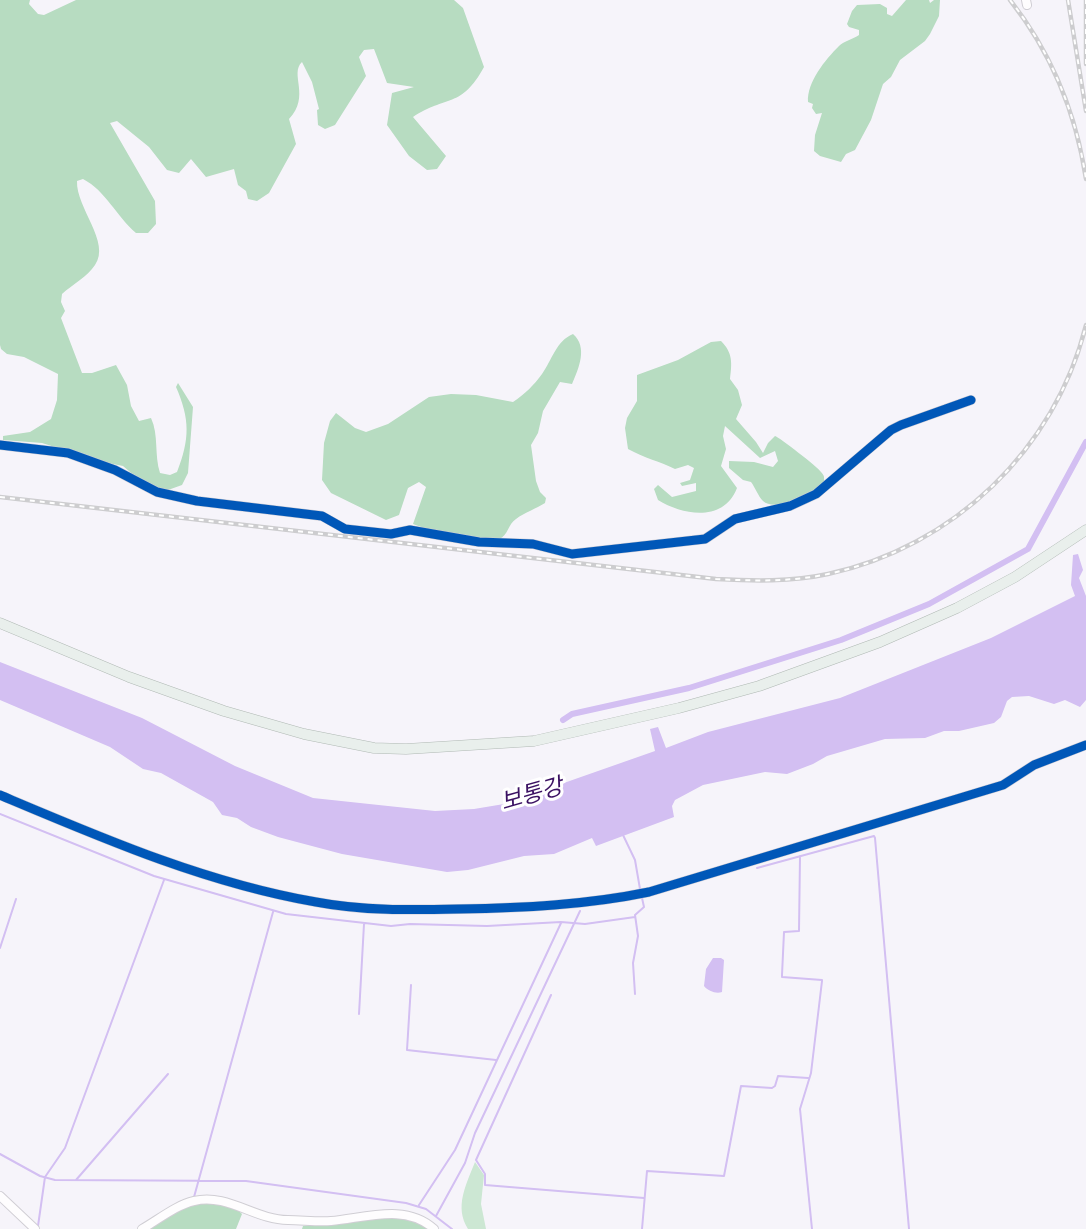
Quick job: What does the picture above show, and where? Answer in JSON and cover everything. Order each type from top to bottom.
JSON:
[{"type":"main road","points":[[0,623],[129,677],[235,714],[304,734],[384,748],[534,741],[679,708],[759,686],[880,642],[957,608],[1015,577],[1086,530]]},
{"type":"street","points":[[0,445],[68,453],[115,470],[157,492],[197,501],[321,516],[345,528],[391,534],[410,530],[478,542],[533,544],[572,554],[705,539],[735,519],[802,502],[829,484],[891,430],[971,400]]},
{"type":"street","points":[[0,795],[125,848],[285,896],[359,908],[510,908],[615,899],[649,892],[1003,785],[1034,765],[1086,745]]},
{"type":"street","points":[[0,1196],[35,1229]]},
{"type":"street","points":[[142,1229],[186,1204],[205,1200],[233,1204],[269,1219],[329,1221],[395,1214],[417,1217],[434,1229]]},
{"type":"green space","points":[[0,0],[30,0],[29,4],[38,14],[44,15],[76,0],[454,0],[463,8],[484,67],[476,80],[460,95],[413,117],[446,156],[437,169],[427,170],[409,156],[387,125],[392,93],[414,87],[387,83],[374,49],[364,50],[359,57],[366,76],[335,125],[325,129],[318,125],[319,109],[312,82],[302,62],[298,73],[298,102],[289,119],[296,144],[269,193],[257,201],[248,199],[246,191],[238,185],[234,169],[206,177],[191,159],[179,173],[167,170],[149,147],[117,121],[110,123],[155,201],[156,224],[148,233],[136,233],[98,190],[83,179],[77,181],[78,191],[96,235],[99,256],[88,273],[62,294],[61,302],[65,311],[61,318],[82,373],[92,373],[116,365],[127,385],[131,406],[139,421],[151,418],[160,473],[170,475],[177,472],[187,429],[184,409],[176,387],[178,383],[193,407],[188,473],[182,485],[168,490],[155,488],[123,466],[42,443],[3,440],[3,436],[30,432],[51,419],[57,400],[58,374],[24,357],[7,354],[0,345]]},
{"type":"green space","points":[[906,0],[929,0],[930,3],[940,0],[939,16],[930,34],[900,60],[891,77],[883,84],[871,120],[855,150],[846,154],[841,162],[820,156],[814,151],[815,135],[822,113],[816,114],[812,108],[813,104],[808,102],[814,79],[839,46],[859,35],[859,30],[847,24],[857,5],[880,4],[887,8],[887,14],[892,16]]},
{"type":"green space","points":[[573,334],[578,339],[581,351],[577,371],[572,384],[560,382],[543,411],[538,433],[531,445],[536,481],[540,492],[546,498],[545,503],[516,519],[499,539],[468,539],[413,524],[426,487],[419,482],[408,488],[399,515],[386,520],[331,493],[322,480],[324,443],[330,421],[336,413],[355,428],[366,432],[388,424],[429,397],[476,395],[513,402],[536,382],[558,346]]},
{"type":"green space","points":[[721,341],[730,354],[730,379],[738,390],[742,405],[736,419],[763,453],[775,436],[819,469],[824,476],[824,483],[812,492],[776,505],[763,501],[751,482],[743,480],[729,468],[729,461],[754,462],[773,467],[778,461],[775,451],[760,458],[725,426],[723,436],[726,449],[721,466],[737,488],[731,499],[713,511],[702,513],[679,510],[658,500],[654,489],[658,485],[672,497],[696,491],[696,483],[682,486],[680,483],[690,480],[694,468],[688,465],[675,469],[628,449],[625,428],[627,418],[637,401],[637,375],[678,360],[711,342]]},
{"type":"green space","points":[[475,1162],[484,1175],[481,1204],[486,1229],[468,1229],[462,1212],[463,1196]]},
{"type":"green space","points":[[224,1204],[238,1210],[242,1214],[236,1229],[146,1229],[190,1205]]},
{"type":"green space","points":[[375,1216],[415,1220],[430,1229],[302,1229],[303,1226],[351,1222]]},
{"type":"water","name":"보통강","points":[[1078,554],[1083,570],[1079,578],[1086,596],[1086,700],[1080,707],[1065,700],[1054,704],[1029,696],[1012,697],[1007,701],[1001,717],[994,723],[959,731],[944,731],[925,738],[885,739],[827,756],[787,774],[765,772],[703,785],[675,800],[672,806],[674,817],[596,846],[592,838],[554,854],[524,856],[468,870],[447,872],[342,854],[278,837],[251,827],[237,818],[222,815],[213,802],[161,773],[143,769],[110,747],[0,700],[0,662],[142,718],[235,766],[313,798],[435,811],[474,809],[504,804],[655,751],[650,729],[658,727],[666,748],[708,732],[840,698],[991,638],[1075,596],[1071,585],[1073,555]]},
{"type":"water","points":[[713,958],[724,960],[722,992],[717,993],[704,986],[706,969]]},
{"type":"waterway","points":[[563,720],[572,714],[689,688],[841,640],[929,604],[1028,549],[1086,442]]},
{"type":"waterway","points":[[0,814],[154,876],[286,914],[391,926],[487,926],[561,922],[585,924],[635,917]]},
{"type":"waterway","points":[[623,835],[635,860],[640,889]]},
{"type":"waterway","points":[[757,868],[874,836],[875,838],[909,1229]]},
{"type":"waterway","points":[[800,856],[799,931],[784,932],[782,977],[822,980],[811,1073],[800,1109],[812,1229]]},
{"type":"waterway","points":[[38,1226],[45,1177],[65,1148],[164,880]]},
{"type":"waterway","points":[[635,994],[633,963],[638,936],[635,915],[644,907],[642,898]]},
{"type":"waterway","points":[[0,948],[16,899]]},
{"type":"waterway","points":[[436,1216],[465,1163],[475,1133],[580,911]]},
{"type":"waterway","points":[[194,1197],[273,912]]},
{"type":"waterway","points":[[419,1205],[455,1150],[561,923]]},
{"type":"waterway","points":[[359,1014],[364,924]]},
{"type":"waterway","points":[[411,985],[407,1050],[496,1060]]},
{"type":"waterway","points":[[551,995],[476,1160],[485,1174],[485,1185],[644,1198]]},
{"type":"waterway","points":[[76,1180],[168,1074]]},
{"type":"waterway","points":[[642,1229],[647,1171],[724,1176],[741,1086],[772,1088],[778,1076],[808,1078]]},
{"type":"waterway","points":[[0,1154],[40,1176],[55,1180],[246,1181],[406,1203],[426,1209],[452,1229]]},
{"type":"railway","points":[[1010,0],[1038,41],[1060,84],[1076,130],[1086,179]]},
{"type":"railway","points":[[1068,0],[1086,111]]},
{"type":"railway","points":[[1086,0],[1086,64]]},
{"type":"railway","points":[[0,497],[716,579],[772,580],[814,577],[874,561],[917,541],[956,516],[992,486],[1024,452],[1050,413],[1071,370],[1086,325]]},
{"type":"cycle path","points":[[0,445],[68,453],[115,470],[157,492],[197,501],[322,516],[345,529],[391,534],[410,530],[479,542],[533,544],[572,554],[705,539],[735,519],[790,506],[816,494],[891,430],[971,400]]},
{"type":"cycle path","points":[[0,795],[155,858],[275,894],[334,905],[369,908],[506,908],[578,903],[649,892],[1003,785],[1034,765],[1086,745]]}]
